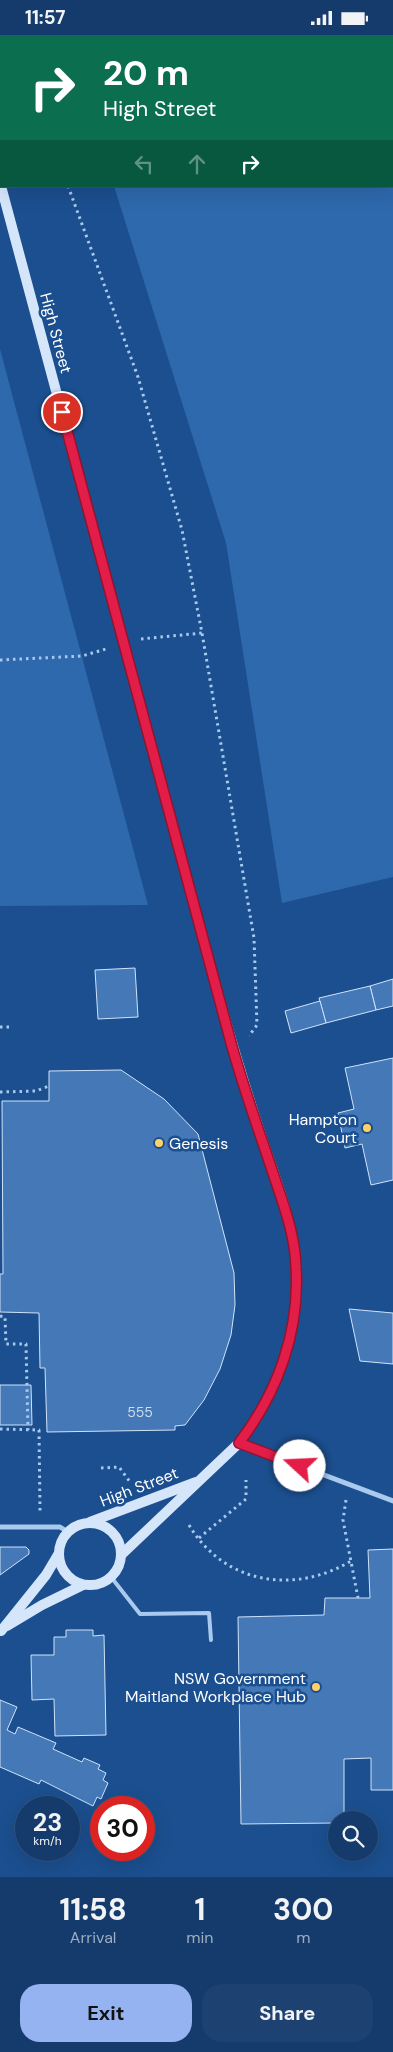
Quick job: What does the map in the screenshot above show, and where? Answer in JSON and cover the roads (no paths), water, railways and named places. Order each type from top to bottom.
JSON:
[{"type":"main road","name":"High Street","points":[[1,187],[235,1057],[289,1224],[296,1265],[297,1293],[290,1342],[283,1363],[253,1424],[239,1443],[121,1555]]},
{"type":"main road","name":"High Street","points":[[88,1523],[201,1479]]},
{"type":"main road","points":[[88,1523],[101,1525],[112,1532],[118,1543],[121,1555],[118,1567],[111,1577],[95,1585],[83,1585],[42,1605],[0,1631],[46,1575],[59,1553],[61,1543],[68,1532],[79,1525],[88,1523]]},
{"type":"main road","points":[[59,1553],[62,1567],[66,1573],[83,1585]]},
{"type":"street","points":[[239,1443],[393,1501]]},
{"type":"street","points":[[0,1527],[60,1527],[68,1532]]},
{"type":"lane","points":[[111,1577],[140,1614],[209,1613],[211,1640]]},
{"type":"place","name":"Hampton Court","points":[[367,1128]]},
{"type":"place","name":"Genesis","points":[[159,1143]]},
{"type":"place","name":"NSW Government Maitland Workplace Hub","points":[[316,1687]]}]
